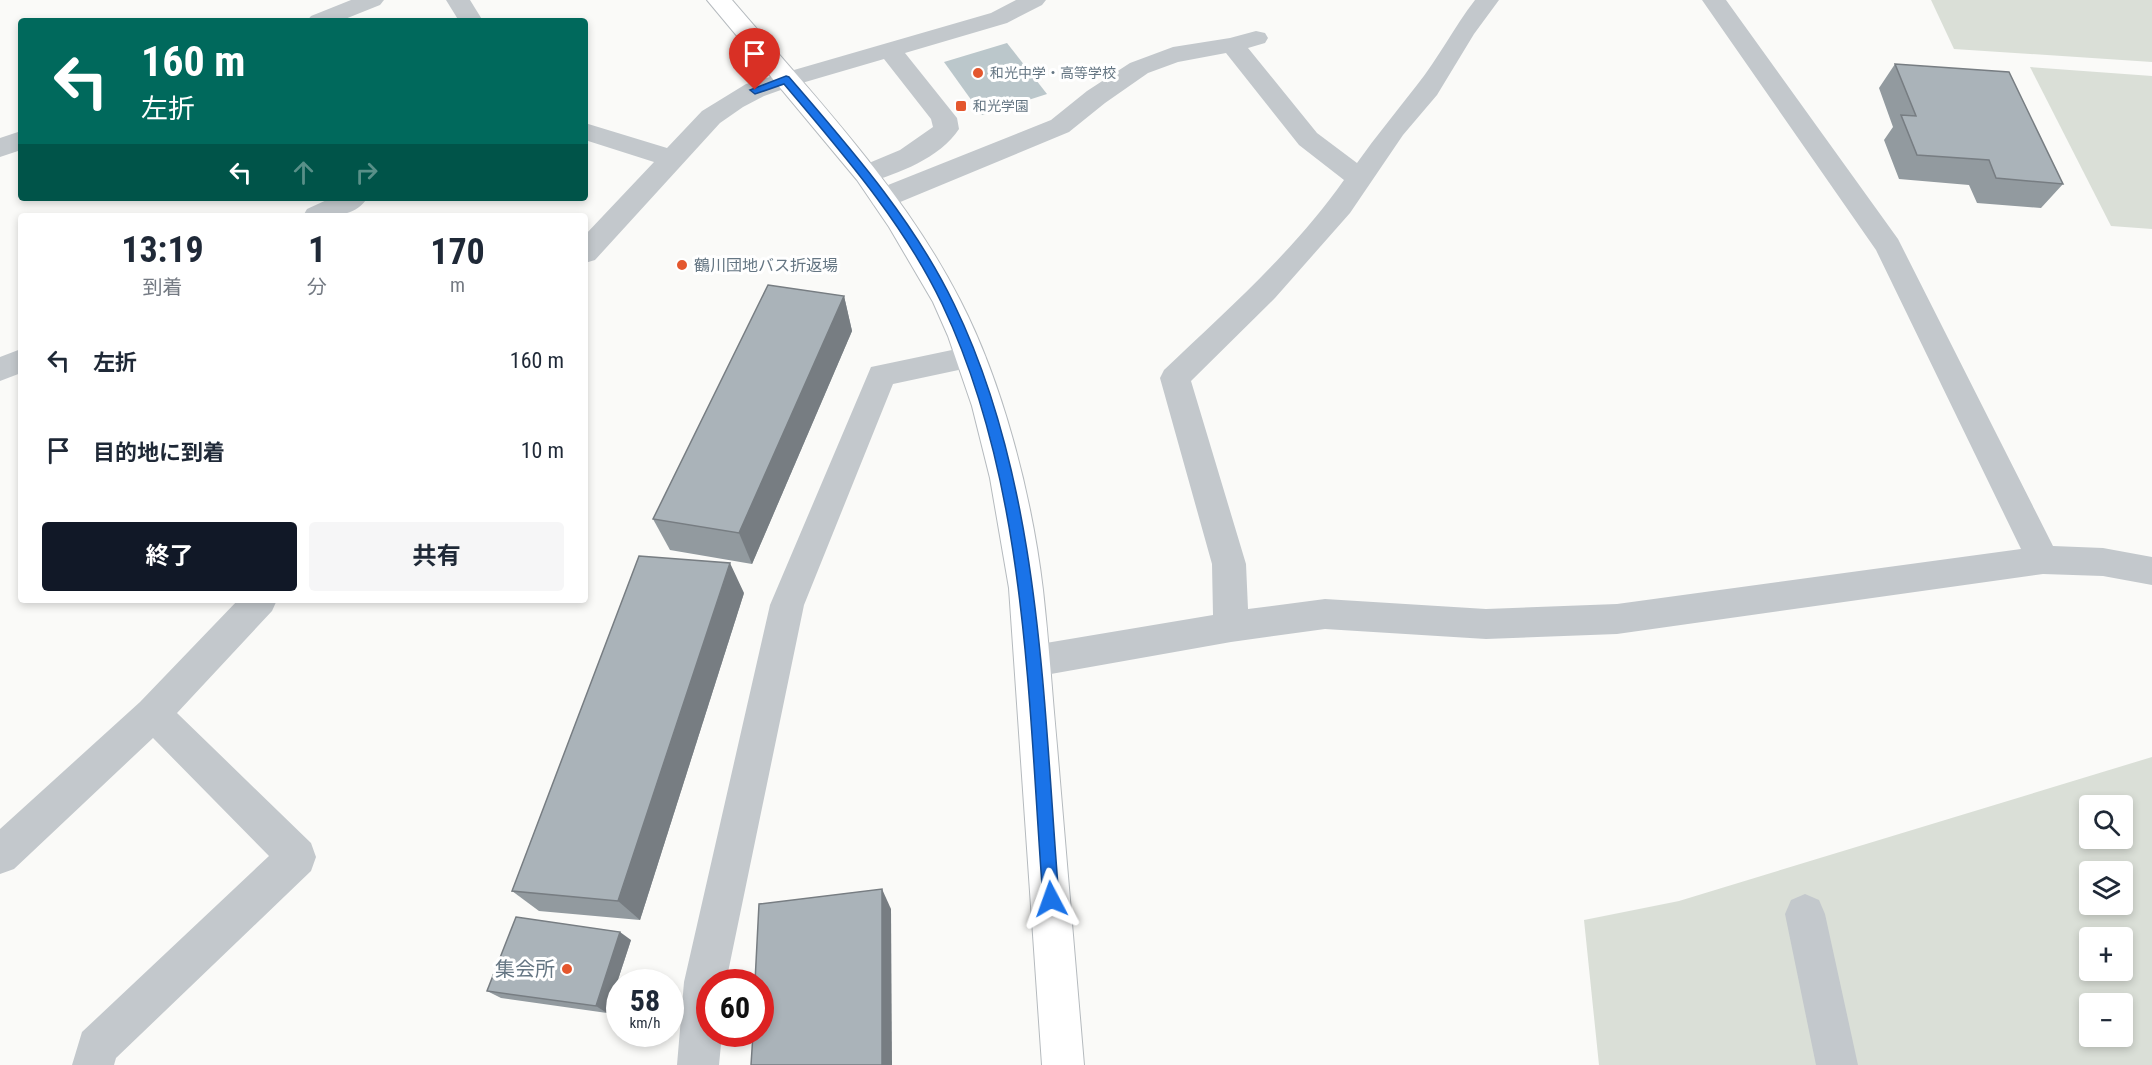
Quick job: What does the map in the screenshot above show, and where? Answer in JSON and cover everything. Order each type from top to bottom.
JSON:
[{"type":"main road","points":[[719,0],[875,186],[920,253],[948,303],[972,357],[996,434],[1026,588],[1034,661],[1063,1065]]},
{"type":"street","points":[[327,18],[372,0]]},
{"type":"street","points":[[458,0],[469,18]]},
{"type":"street","points":[[588,250],[711,117],[734,100],[786,79],[999,18],[1034,0]]},
{"type":"street","points":[[1230,627],[1229,564],[1175,378],[1265,291],[1340,206],[1428,89],[1463,32],[1487,0]]},
{"type":"street","points":[[1714,0],[1888,246],[2043,560]]},
{"type":"street","points":[[875,186],[1060,126],[1096,97],[1139,68],[1173,55],[1244,42],[1308,139],[1359,178]]},
{"type":"street","points":[[875,186],[908,157],[932,144],[946,129],[944,118],[890,50]]},
{"type":"street","points":[[588,132],[673,159]]},
{"type":"street","points":[[0,148],[18,141]]},
{"type":"street","points":[[323,213],[348,201]]},
{"type":"street","points":[[699,1065],[705,982],[787,604],[882,375],[972,357]]},
{"type":"street","points":[[0,370],[18,361]]},
{"type":"street","points":[[1034,661],[1230,627],[1325,614],[1485,624],[1617,619],[2043,560],[2103,562],[2152,571]]},
{"type":"street","points":[[0,855],[153,714],[257,603]]},
{"type":"street","points":[[93,1065],[97,1047],[297,857],[153,714]]},
{"type":"street","points":[[1804,914],[1837,1065]]},
{"type":"shaded area","points":[[1931,0],[2152,0],[2152,62],[1954,49]]},
{"type":"shaded area","points":[[1007,43],[1047,94],[982,115],[944,62]]},
{"type":"shaded area","points":[[2030,67],[2152,76],[2152,229],[2111,226]]},
{"type":"shaded area","points":[[2152,757],[2152,1065],[1599,1065],[1584,920],[1679,901]]},
{"type":"building","points":[[1895,64],[2009,72],[2063,184],[1996,178],[1989,160],[1917,155],[1901,115],[1916,116]]},
{"type":"building","points":[[768,285],[844,296],[739,533],[653,519]]},
{"type":"building","points":[[639,556],[730,563],[618,901],[512,891]]},
{"type":"building","points":[[882,889],[882,1065],[751,1065],[752,1047],[774,1047],[774,969],[756,969],[759,904]]},
{"type":"building","name":"集会所","points":[[516,917],[620,932],[608,969],[606,969],[596,1006],[487,991]]},
{"type":"place","name":"和光中学・高等学校","points":[[978,73]]},
{"type":"place","name":"和光学園","points":[[961,106]]},
{"type":"place","name":"鶴川団地バス折返場","points":[[682,265]]},
{"type":"place","name":"集会所","points":[[567,969]]},
{"type":"route","points":[[755,90],[786,79],[866,174],[920,253],[948,303],[972,357],[996,434],[1026,588],[1034,661],[1051,899]]}]
